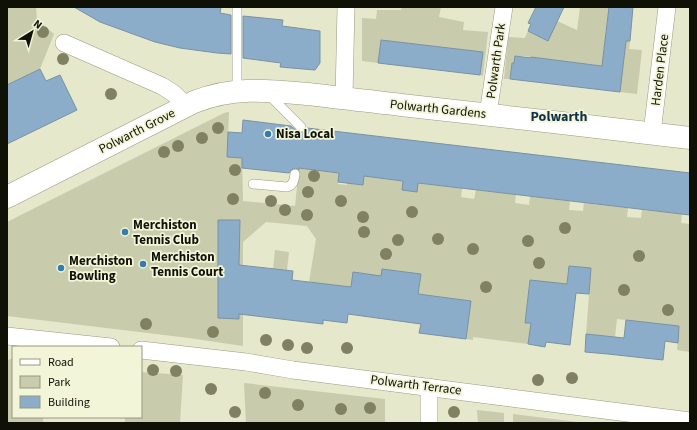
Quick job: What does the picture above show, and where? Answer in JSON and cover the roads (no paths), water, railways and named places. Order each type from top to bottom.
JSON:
[{"type":"street","points":[[344,98],[346,7]]},
{"type":"street","name":"Polwarth Park","points":[[488,114],[504,7]]},
{"type":"street","name":"Harden Place","points":[[652,134],[667,7]]},
{"type":"street","name":"Polwarth Grove","points":[[7,197],[187,106],[173,93],[162,86],[64,43]]},
{"type":"street","name":"Polwarth Gardens","points":[[187,106],[204,98],[236,91],[265,90],[690,138]]},
{"type":"street","points":[[7,336],[101,346]]},
{"type":"street","name":"Polwarth Terrace","points":[[142,350],[246,362],[293,370],[690,421]]},
{"type":"street","points":[[429,423],[430,387]]},
{"type":"lane","points":[[236,91],[237,7]]},
{"type":"lane","points":[[265,90],[301,127]]},
{"type":"lane","points":[[253,184],[287,187],[293,183],[295,174]]},
{"type":"place","name":"Nisa Local","points":[[268,134]]},
{"type":"place","name":"Merchiston Tennis Club","points":[[125,232]]},
{"type":"place","name":"Merchiston Tennis Court","points":[[143,264]]},
{"type":"place","name":"Merchiston Bowling","points":[[61,268]]},
{"type":"district","name":"Polwarth","points":[[559,117]]}]
